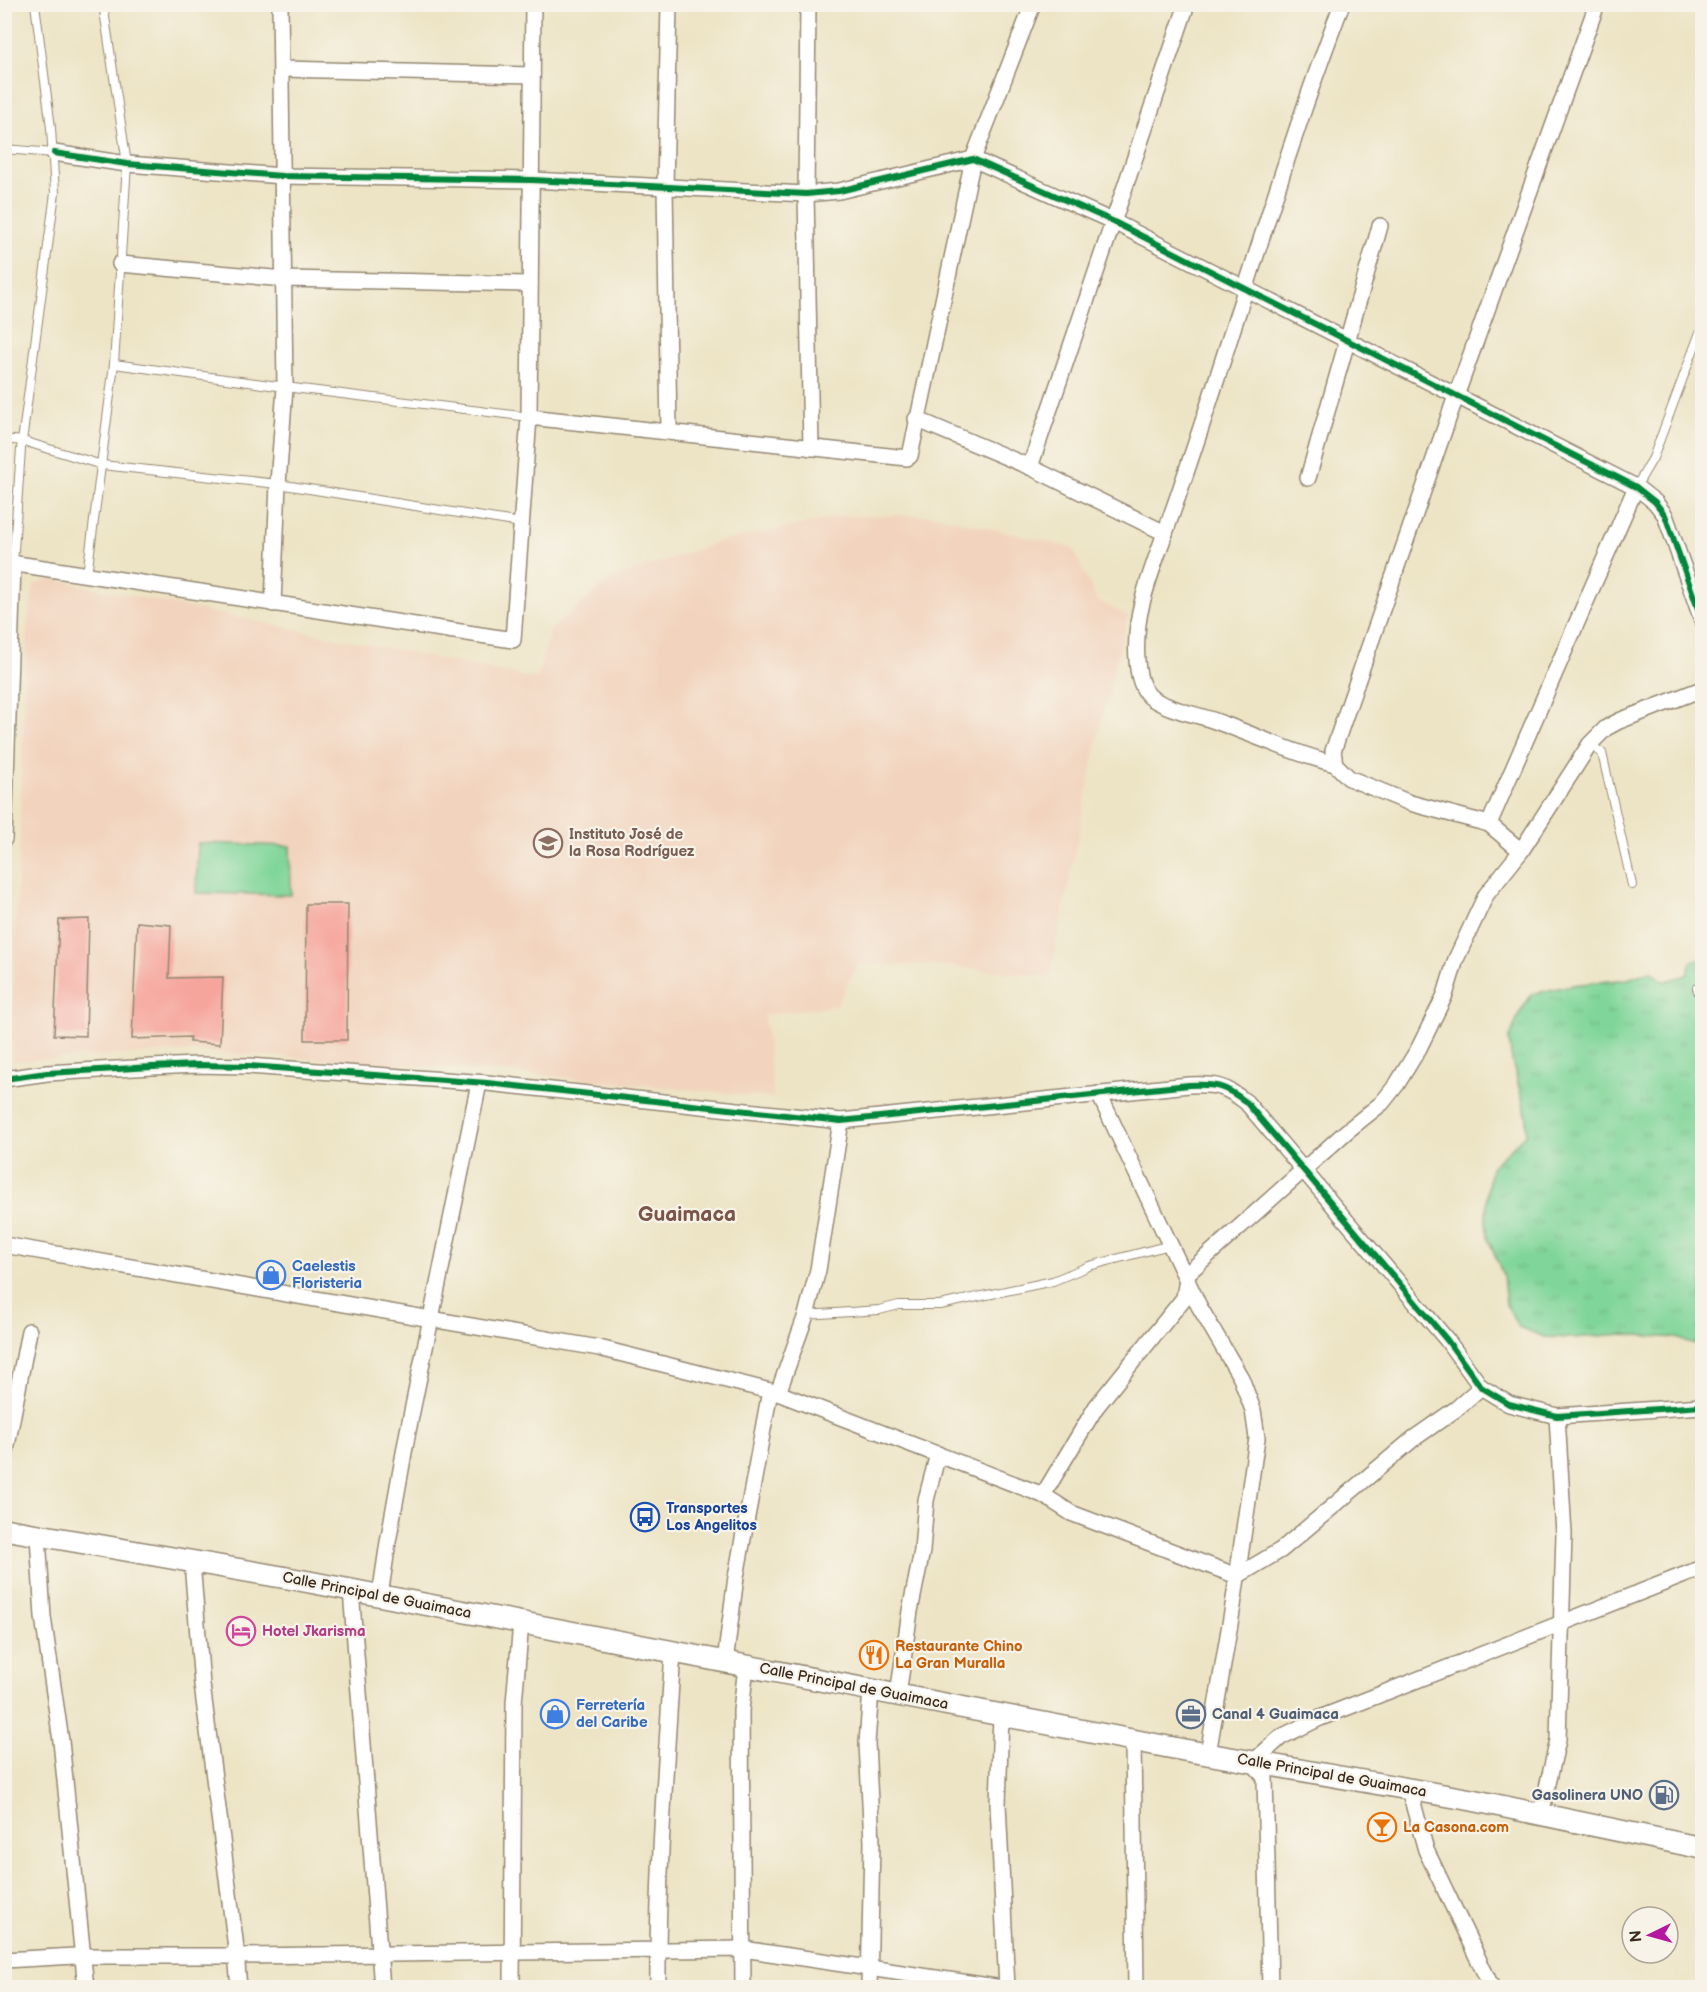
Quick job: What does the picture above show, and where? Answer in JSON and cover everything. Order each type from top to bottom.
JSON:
[{"type":"main road","name":"Calle Principal de Guaimaca","points":[[4,1529],[351,1590],[1133,1740],[1542,1814],[1702,1848]]},
{"type":"street","points":[[273,604],[285,387],[280,4]]},
{"type":"street","points":[[4,838],[9,563],[513,640],[529,417],[533,4]]},
{"type":"street","points":[[669,4],[665,187],[669,431]]},
{"type":"street","points":[[808,4],[806,194],[811,448]]},
{"type":"street","points":[[529,417],[908,458],[973,159],[1033,4]]},
{"type":"street","points":[[1030,467],[1187,4]]},
{"type":"street","points":[[1342,4],[1284,168],[1142,604],[1138,623],[1138,669],[1144,690],[1152,698],[1165,705],[1217,721],[1304,756],[1335,764],[1348,778],[1410,803],[1489,824],[1521,851]]},
{"type":"street","points":[[1335,764],[1333,751],[1456,396],[1597,4]]},
{"type":"street","points":[[282,69],[532,75]]},
{"type":"street","points":[[54,153],[127,164],[282,176],[532,180],[806,194],[839,191],[973,159],[1112,221],[1636,487],[1656,502],[1665,515],[1702,620]]},
{"type":"street","points":[[1308,478],[1380,226]]},
{"type":"street","points":[[120,264],[284,279],[530,284]]},
{"type":"street","points":[[916,419],[1030,467],[1165,533]]},
{"type":"street","points":[[1489,824],[1636,487]]},
{"type":"street","points":[[1043,1495],[1096,1407],[1184,1298],[1188,1273],[1347,1131],[1382,1103],[1397,1084],[1419,1048],[1440,1006],[1456,959],[1486,895],[1521,851],[1590,744],[1606,728],[1619,721],[1702,689]]},
{"type":"street","points":[[4,1079],[46,1073],[196,1065],[248,1066],[479,1083],[841,1121],[1189,1085],[1211,1085],[1228,1089],[1246,1102],[1447,1340],[1481,1387],[1509,1404],[1557,1416],[1702,1406]]},
{"type":"street","points":[[380,1596],[407,1436],[479,1083]]},
{"type":"street","points":[[1099,1094],[1199,1306],[1241,1378],[1253,1410],[1257,1438],[1208,1754]]},
{"type":"street","points":[[743,1988],[741,1711],[735,1664],[736,1577],[774,1392],[806,1315],[818,1270],[841,1121]]},
{"type":"street","points":[[4,1245],[599,1347],[774,1392],[1043,1495],[1071,1513],[1237,1575]]},
{"type":"street","points":[[4,1461],[29,1331]]},
{"type":"street","points":[[1237,1575],[1281,1550],[1413,1439],[1456,1409],[1481,1387]]},
{"type":"street","points":[[1542,1814],[1558,1740],[1564,1533],[1557,1416]]},
{"type":"street","points":[[898,1695],[910,1611],[922,1551],[926,1500],[938,1454]]},
{"type":"street","points":[[38,1536],[42,1617],[62,1741],[86,1988]]},
{"type":"street","points":[[192,1562],[202,1685],[235,1940],[239,1988]]},
{"type":"street","points":[[1270,1988],[1265,1778],[1253,1762],[1281,1737],[1320,1718],[1702,1568]]},
{"type":"street","points":[[351,1590],[382,1988]]},
{"type":"street","points":[[512,1988],[514,1703],[521,1623]]},
{"type":"street","points":[[658,1988],[673,1652]]},
{"type":"street","points":[[869,1988],[872,1842],[867,1743],[871,1690]]},
{"type":"street","points":[[1001,1715],[998,1804],[1007,1988]]},
{"type":"street","points":[[1133,1740],[1136,1988]]},
{"type":"street","points":[[1409,1789],[1426,1850],[1492,1988]]},
{"type":"street","points":[[4,1960],[82,1956],[743,1950],[1002,1988]]},
{"type":"lane","points":[[9,563],[22,441],[55,193],[54,153],[35,4]]},
{"type":"lane","points":[[87,575],[114,364],[127,164],[103,4]]},
{"type":"lane","points":[[4,150],[54,153]]},
{"type":"lane","points":[[1636,487],[1653,458],[1702,327]]},
{"type":"lane","points":[[114,364],[529,417]]},
{"type":"lane","points":[[4,439],[22,441],[102,465],[278,484],[521,522]]},
{"type":"lane","points":[[1590,744],[1602,753],[1632,885]]},
{"type":"lane","points":[[1697,988],[1702,1001]]},
{"type":"lane","points":[[806,1315],[879,1310],[899,1305],[940,1305],[1053,1281],[1089,1266],[1171,1244]]},
{"type":"shaded area","name":"Instituto José de la Rosa Rodríguez","points":[[935,515],[1073,548],[1097,600],[1128,616],[1101,722],[1050,977],[938,965],[858,964],[836,1006],[764,1015],[774,1098],[497,1071],[193,1051],[11,1061],[27,624],[34,585],[51,579],[537,679],[550,630],[612,579],[718,542],[843,516]]},
{"type":"green space","points":[[198,843],[290,846],[291,895],[196,893]]},
{"type":"green space","points":[[1702,959],[1702,1346],[1676,1338],[1623,1334],[1572,1338],[1545,1337],[1518,1327],[1506,1304],[1503,1275],[1488,1238],[1486,1222],[1491,1167],[1526,1134],[1527,1117],[1512,1061],[1509,1040],[1519,1014],[1532,994],[1572,985],[1628,979],[1650,971],[1664,982],[1687,975],[1691,962]]},
{"type":"building","points":[[306,904],[348,904],[347,1040],[305,1040]]},
{"type":"building","points":[[89,919],[86,1036],[54,1035],[59,920]]},
{"type":"building","points":[[137,922],[171,925],[169,978],[223,977],[220,1044],[190,1042],[190,1037],[132,1039]]},
{"type":"cycle path","points":[[54,153],[127,164],[282,176],[532,180],[806,194],[839,191],[973,159],[1112,221],[1636,487],[1655,502],[1665,515],[1702,620]]},
{"type":"cycle path","points":[[4,1079],[47,1073],[152,1067],[248,1066],[487,1083],[841,1121],[1189,1085],[1213,1085],[1232,1092],[1246,1102],[1447,1340],[1481,1387],[1509,1404],[1557,1416],[1702,1406]]},
{"type":"place","name":"Instituto José de la Rosa Rodríguez","points":[[548,843]]},
{"type":"place","name":"Caelestis Floristeria","points":[[271,1275]]},
{"type":"place","name":"Transportes Los Angelitos","points":[[645,1517]]},
{"type":"place","name":"Hotel Jkarisma","points":[[241,1631]]},
{"type":"place","name":"Restaurante Chino La Gran Muralla","points":[[874,1655]]},
{"type":"place","name":"Ferretería del Caribe","points":[[555,1714]]},
{"type":"place","name":"Canal 4 Guaimaca","points":[[1191,1714]]},
{"type":"place","name":"Gasolinera UNO","points":[[1664,1795]]},
{"type":"place","name":"La Casona.com","points":[[1382,1827]]},
{"type":"district","name":"Guaimaca","points":[[687,1214]]}]
